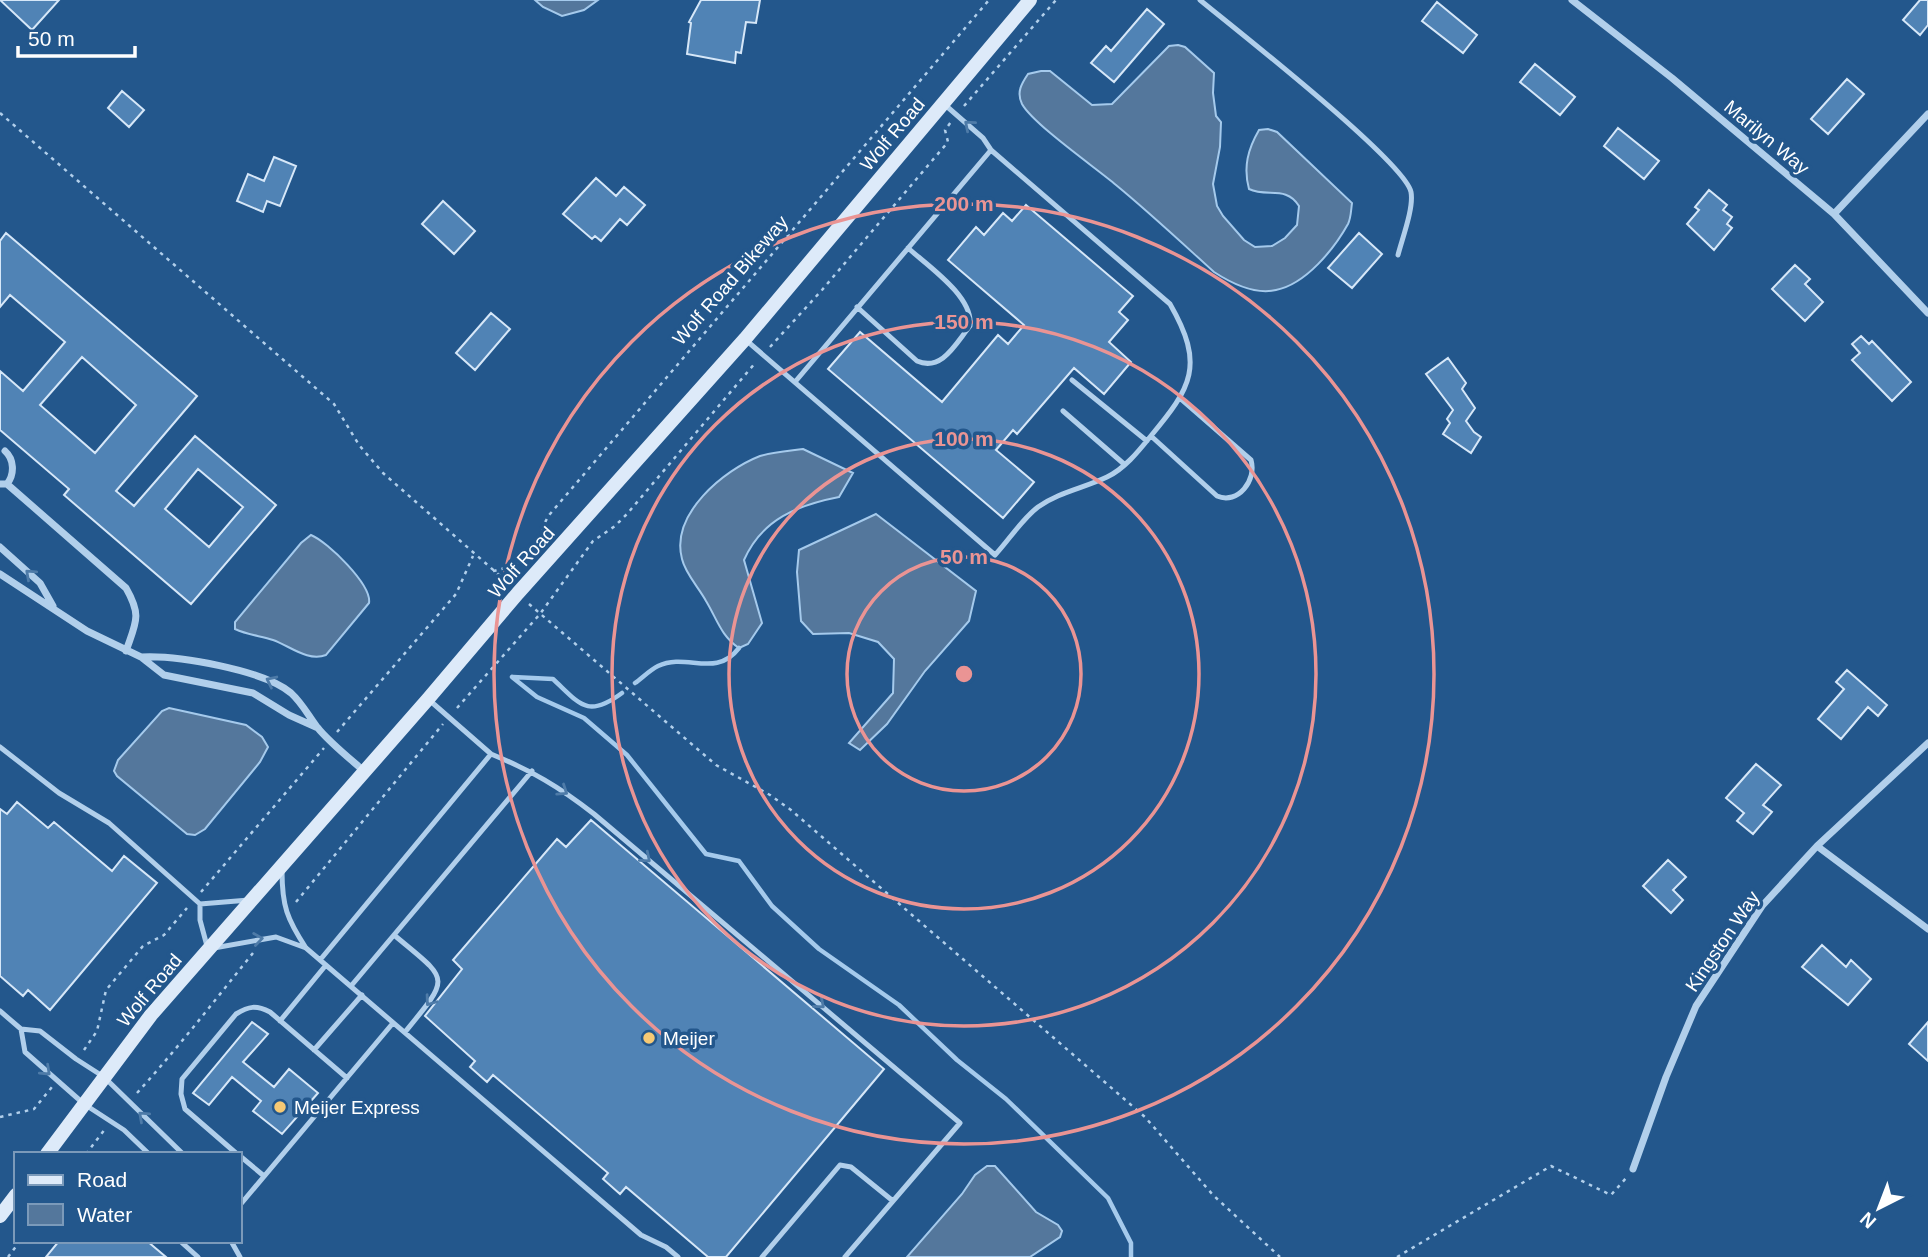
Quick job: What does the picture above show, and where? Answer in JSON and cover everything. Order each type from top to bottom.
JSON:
[{"type":"main road","name":"Wolf Road","points":[[48,1152],[152,1014],[518,593],[745,339],[1030,0]]},
{"type":"main road","points":[[0,1216],[14,1198]]},
{"type":"street","name":"Marilyn Way","points":[[1572,0],[1672,78],[1834,214],[1928,313]]},
{"type":"street","points":[[1834,214],[1928,114]]},
{"type":"street","points":[[5,451],[11,456],[12,468],[4,484],[126,588],[135,604],[137,617],[126,651]]},
{"type":"street","points":[[0,547],[40,583],[53,607]]},
{"type":"street","points":[[0,574],[87,631],[141,657],[164,675],[253,693],[289,715],[318,728]]},
{"type":"street","points":[[141,657],[157,656],[181,660],[248,672],[270,680],[300,702],[318,728],[364,771]]},
{"type":"street","name":"Kingston Way","points":[[1633,1169],[1666,1077],[1696,1006],[1762,906],[1817,845],[1928,743]]},
{"type":"street","points":[[1817,845],[1928,929]]},
{"type":"lane","points":[[1200,0],[1396,168],[1411,191],[1411,205],[1398,255]]},
{"type":"lane","points":[[745,339],[995,555],[1034,510],[1066,492],[1110,476],[1149,439],[1181,399],[1190,366],[1190,345],[1170,304],[991,150],[983,138],[943,103]]},
{"type":"lane","points":[[795,382],[991,150]]},
{"type":"lane","points":[[857,307],[918,361],[927,365],[942,360],[970,326],[970,310],[958,294],[908,248]]},
{"type":"lane","points":[[1072,380],[1217,496],[1224,499],[1238,495],[1252,478],[1251,460],[1181,399]]},
{"type":"lane","points":[[1063,411],[1124,464]]},
{"type":"lane","points":[[428,699],[491,754],[532,771],[564,790],[960,1123],[845,1257]]},
{"type":"lane","points":[[0,747],[59,793],[109,823],[197,902],[208,950],[276,937],[306,948]]},
{"type":"lane","points":[[320,960],[491,754]]},
{"type":"lane","points":[[351,986],[532,771]]},
{"type":"lane","points":[[282,864],[282,897],[286,914],[306,948],[641,1235],[666,1247],[678,1257]]},
{"type":"lane","points":[[197,902],[252,900]]},
{"type":"lane","points":[[394,934],[439,975],[435,996],[405,1032]]},
{"type":"lane","points":[[280,1021],[326,965]]},
{"type":"lane","points":[[314,1050],[362,995]]},
{"type":"lane","points":[[235,1152],[185,1109],[181,1094],[182,1079],[236,1014],[248,1007],[259,1006],[347,1078]]},
{"type":"lane","points":[[0,1011],[21,1029],[40,1031],[104,1077],[181,1152]]},
{"type":"lane","points":[[242,1203],[393,1023]]},
{"type":"lane","points":[[21,1029],[25,1052],[57,1082],[84,1104],[124,1130],[147,1152]]},
{"type":"lane","points":[[242,1158],[264,1176]]},
{"type":"lane","points":[[762,1257],[840,1165],[851,1167],[893,1201]]},
{"type":"lane","points":[[182,1243],[198,1257]]},
{"type":"path","name":"Wolf Road Bikeway","points":[[493,571],[520,564],[538,541],[543,523],[550,514],[989,0]]},
{"type":"path","points":[[286,914],[449,717],[540,614],[593,541],[627,514],[948,142],[945,130],[1056,0]]},
{"type":"path","points":[[0,113],[334,404],[359,445],[383,473],[506,581]]},
{"type":"path","points":[[76,1059],[97,1031],[106,990],[143,946],[164,935],[197,902],[330,740],[456,594],[462,584],[467,564],[474,555]]},
{"type":"path","points":[[529,605],[716,765],[770,795],[790,810],[1135,1108],[1161,1132],[1213,1195],[1280,1257]]},
{"type":"path","points":[[129,1102],[204,1012],[222,995],[265,938]]},
{"type":"path","points":[[0,1117],[34,1108],[57,1082]]},
{"type":"path","points":[[88,1152],[111,1122]]},
{"type":"path","points":[[1397,1257],[1551,1166],[1611,1195],[1633,1169]]},
{"type":"water","points":[[535,0],[598,0],[584,10],[562,16]]},
{"type":"water","points":[[1169,46],[1185,47],[1214,73],[1216,116],[1221,122],[1220,147],[1213,184],[1217,206],[1244,240],[1255,247],[1272,246],[1285,238],[1297,225],[1299,206],[1294,200],[1282,194],[1249,189],[1246,173],[1248,158],[1259,130],[1277,132],[1352,203],[1349,222],[1342,234],[1318,264],[1298,281],[1276,290],[1260,291],[1236,284],[1214,272],[1107,177],[1039,123],[1028,113],[1020,100],[1020,88],[1028,74],[1050,71],[1092,105],[1112,104]]},
{"type":"water","points":[[803,449],[853,473],[839,497],[809,504],[783,516],[771,524],[752,546],[744,560],[762,623],[748,644],[739,648],[724,633],[684,564],[680,542],[684,526],[703,496],[731,472],[760,456]]},
{"type":"water","points":[[876,514],[976,591],[969,621],[925,671],[887,724],[860,750],[849,743],[893,693],[894,659],[878,642],[849,633],[813,634],[801,621],[797,572],[799,550]]},
{"type":"water","points":[[311,535],[328,546],[348,565],[364,586],[369,603],[326,655],[319,657],[306,655],[273,640],[235,629],[235,622],[301,543]]},
{"type":"water","points":[[169,708],[246,725],[262,737],[268,747],[260,762],[205,829],[195,835],[187,834],[114,771],[118,760],[162,711]]},
{"type":"water","points":[[987,1166],[995,1166],[1036,1212],[1058,1225],[1062,1231],[1060,1237],[1030,1257],[907,1257],[962,1194],[975,1175]]},
{"type":"building","points":[[0,0],[59,0],[32,30]]},
{"type":"building","points":[[701,0],[760,0],[756,23],[746,22],[741,53],[736,52],[735,63],[687,54],[689,22]]},
{"type":"building","points":[[1920,0],[1928,0],[1928,25],[1920,35],[1903,20]]},
{"type":"building","points":[[1437,2],[1477,35],[1463,53],[1422,21]]},
{"type":"building","points":[[1147,9],[1164,24],[1114,82],[1091,63],[1106,46],[1111,51]]},
{"type":"building","points":[[1535,64],[1575,97],[1560,115],[1520,82]]},
{"type":"building","points":[[1847,79],[1864,94],[1828,134],[1811,119]]},
{"type":"building","points":[[122,91],[144,110],[129,127],[108,108]]},
{"type":"building","points":[[1618,128],[1659,161],[1644,179],[1604,146]]},
{"type":"building","points":[[274,157],[296,166],[280,206],[267,201],[263,212],[237,201],[248,174],[264,181]]},
{"type":"building","points":[[596,178],[616,196],[624,187],[645,205],[627,225],[620,219],[601,241],[595,236],[592,239],[563,214]]},
{"type":"building","points":[[1709,190],[1727,205],[1723,210],[1732,217],[1727,224],[1732,228],[1714,250],[1687,224],[1699,210],[1695,207]]},
{"type":"building","points":[[443,201],[475,231],[454,254],[422,224]]},
{"type":"building","points":[[1026,205],[1133,296],[1119,312],[1128,320],[1109,342],[1131,362],[1104,394],[1074,368],[1017,434],[1013,430],[996,450],[1034,482],[1003,518],[828,369],[860,332],[942,402],[998,335],[1008,344],[1024,325],[948,260],[976,227],[984,235],[1003,213],[1012,221]]},
{"type":"building","points":[[6,233],[197,396],[116,491],[134,506],[195,436],[276,505],[191,604],[64,495],[69,489],[0,430],[0,371],[23,391],[65,342],[10,295],[0,307],[0,241]],"holes":[[[82,357],[136,405],[95,453],[40,405]],[[198,469],[243,507],[209,547],[165,509]]]},
{"type":"building","points":[[1359,233],[1382,254],[1352,288],[1328,268]]},
{"type":"building","points":[[1795,265],[1810,279],[1805,284],[1823,302],[1805,321],[1772,289]]},
{"type":"building","points":[[491,313],[510,329],[475,370],[456,353]]},
{"type":"building","points":[[1861,336],[1869,344],[1872,341],[1911,382],[1892,401],[1852,360],[1860,353],[1852,344]]},
{"type":"building","points":[[1448,358],[1466,383],[1462,389],[1475,408],[1466,421],[1481,437],[1471,453],[1443,434],[1450,423],[1447,419],[1453,410],[1426,374]]},
{"type":"building","points":[[1847,670],[1887,705],[1878,716],[1868,707],[1841,739],[1818,719],[1844,689],[1836,682]]},
{"type":"building","points":[[1756,764],[1781,785],[1763,805],[1772,812],[1753,834],[1737,821],[1744,813],[1726,798]]},
{"type":"building","points":[[17,802],[48,828],[54,822],[112,871],[124,856],[157,883],[50,1010],[28,990],[23,996],[0,976],[0,809],[7,814]]},
{"type":"building","name":"Meijer","points":[[591,820],[884,1069],[726,1257],[708,1257],[626,1187],[620,1194],[603,1179],[608,1173],[493,1075],[487,1082],[470,1067],[475,1061],[425,1016],[462,969],[453,960],[557,839],[566,847]]},
{"type":"building","points":[[1668,860],[1686,877],[1673,890],[1683,900],[1671,913],[1643,886]]},
{"type":"building","points":[[1822,945],[1846,967],[1851,960],[1871,979],[1848,1005],[1802,967]]},
{"type":"building","points":[[252,1022],[268,1034],[243,1062],[274,1087],[289,1069],[318,1093],[282,1134],[253,1111],[261,1101],[232,1077],[209,1105],[193,1093]]},
{"type":"building","points":[[1928,1022],[1928,1061],[1909,1044]]},
{"type":"building","points":[[57,1243],[149,1243],[166,1257],[46,1257]]},
{"type":"waterway","points":[[635,683],[658,666],[669,662],[710,664],[730,657],[739,648]]},
{"type":"waterway","points":[[512,677],[537,697],[584,718],[627,755],[706,854],[739,861],[772,906],[819,949],[899,1005],[957,1060],[1006,1099],[1108,1198],[1131,1243],[1131,1257]]},
{"type":"waterway","points":[[513,677],[553,679],[577,701],[592,707],[610,701],[622,693]]},
{"type":"place","name":"Meijer","points":[[649,1038]]},
{"type":"place","name":"Meijer Express","points":[[280,1107]]}]
